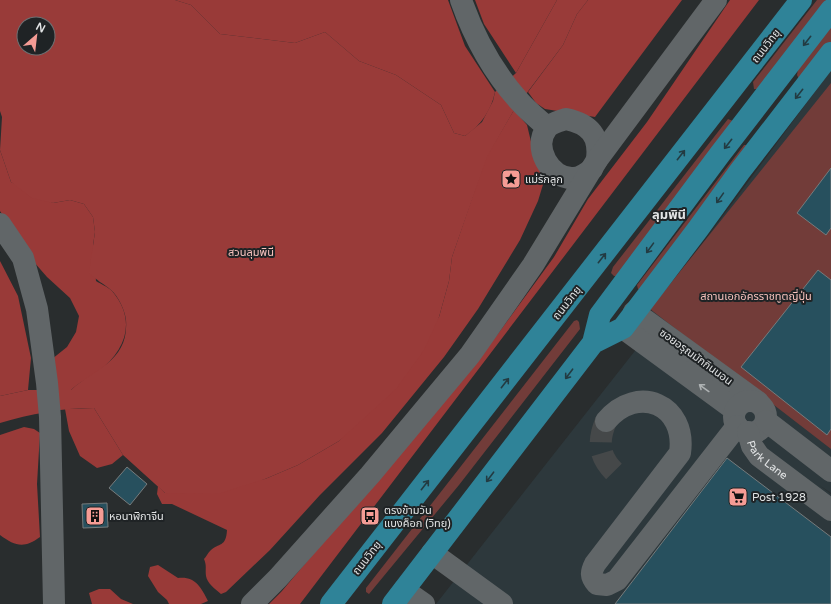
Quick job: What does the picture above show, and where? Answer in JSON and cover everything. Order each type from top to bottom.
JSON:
[{"type":"main road","name":"ถนนวิทยุ","points":[[331,604],[587,278],[801,0]]},
{"type":"main road","points":[[593,343],[600,315],[831,10]]},
{"type":"main road","points":[[399,597],[593,343],[628,320],[698,230],[831,52]]},
{"type":"main road","points":[[725,99],[769,134]]},
{"type":"main road","points":[[587,278],[614,298],[628,320]]},
{"type":"street","points":[[461,0],[471,26],[484,52],[520,102],[547,127]]},
{"type":"street","points":[[252,604],[278,578],[370,475],[470,354],[533,265],[595,164],[716,0]]},
{"type":"street","points":[[566,119],[584,126],[593,133],[597,141],[595,164],[574,178],[564,177],[552,169],[542,153],[542,139],[547,127],[566,119]]},
{"type":"street","points":[[0,224],[23,258],[37,309],[50,418],[54,604]]},
{"type":"street","name":"ซอยอรุณมักกินนอน","points":[[628,320],[749,418],[831,471]]},
{"type":"street","points":[[606,421],[615,411],[626,404],[639,401],[652,403],[664,408],[673,417],[680,429],[682,441],[680,453],[595,564],[591,572],[592,578],[597,584],[607,585],[616,580],[749,418]]},
{"type":"street","name":"Park Lane","points":[[749,418],[759,456],[831,510]]},
{"type":"street","points":[[432,553],[502,604]]},
{"type":"street","points":[[460,560],[518,604]]},
{"type":"street","points":[[399,597],[424,604]]},
{"type":"shaded area","points":[[0,0],[175,0],[191,5],[220,34],[295,43],[325,32],[359,61],[396,75],[441,105],[454,133],[465,136],[482,122],[493,101],[495,92],[516,73],[557,0],[588,0],[577,14],[563,45],[514,110],[487,157],[452,257],[449,281],[439,317],[424,350],[396,389],[339,441],[298,465],[265,479],[218,494],[165,493],[123,455],[94,408],[46,412],[0,423],[0,396],[28,390],[71,390],[109,362],[117,354],[126,334],[126,320],[119,299],[111,290],[89,273],[95,232],[93,217],[84,204],[70,200],[53,203],[32,198],[11,182],[0,150],[2,117],[0,111]]},
{"type":"shaded area","points":[[175,0],[448,0],[465,46],[495,92],[493,99],[484,117],[471,132],[465,136],[454,133],[441,105],[396,75],[359,61],[325,32],[295,43],[220,34],[191,5]]},
{"type":"shaded area","points":[[475,0],[557,0],[516,73],[484,24]]},
{"type":"shaded area","points":[[588,0],[682,0],[595,117],[545,109],[536,103],[528,92],[563,45],[577,14]]},
{"type":"shaded area","points":[[730,0],[759,0],[300,604],[269,604],[282,591],[497,335],[554,257],[588,199],[647,122]]},
{"type":"shaded area","points":[[831,70],[831,493],[819,485],[831,494],[831,604],[436,604],[638,347],[630,341]]},
{"type":"shaded area","points":[[514,110],[527,125],[533,150],[545,178],[538,201],[520,240],[478,309],[444,357],[382,433],[320,495],[270,550],[226,592],[221,594],[207,579],[204,559],[213,548],[224,542],[227,530],[172,504],[162,504],[157,494],[158,486],[165,493],[265,479],[298,465],[339,441],[439,317],[449,281],[452,257],[486,157]]},
{"type":"shaded area","points":[[0,150],[11,182],[53,203],[70,200],[84,204],[93,217],[95,232],[93,245],[96,281],[112,291],[120,302],[124,313],[126,324],[125,334],[122,344],[116,354],[99,371],[71,390],[54,390],[52,359],[67,347],[76,332],[79,316],[70,298],[47,277],[27,254],[0,211]]},
{"type":"shaded area","points":[[0,261],[18,296],[31,358],[28,390],[0,396]]},
{"type":"shaded area","points":[[94,408],[123,455],[112,464],[97,468],[80,456],[69,431],[65,409]]},
{"type":"shaded area","points":[[24,427],[34,429],[40,433],[37,484],[40,537],[24,545],[20,545],[10,542],[0,535],[0,435]]},
{"type":"shaded area","points":[[158,565],[178,578],[193,581],[203,591],[208,601],[201,604],[169,604],[167,600],[158,592],[148,576],[150,567]]},
{"type":"shaded area","points":[[99,589],[110,589],[121,599],[133,604],[92,604],[89,593]]},
{"type":"green space","points":[[817,0],[829,0],[758,89],[754,89],[753,82]]},
{"type":"green space","points":[[831,26],[831,44],[799,79],[797,75],[798,69]]},
{"type":"green space","name":"สถานเอกอัครราชทูตญี่ปุ่น","points":[[831,83],[831,449],[650,309]]},
{"type":"green space","points":[[728,119],[733,121],[619,276],[614,276],[611,273],[613,267]]},
{"type":"green space","points":[[744,145],[747,145],[642,290],[638,289],[637,285]]},
{"type":"green space","points":[[577,320],[579,322],[580,329],[459,485],[369,594],[366,592],[366,588],[574,321]]},
{"type":"building","points":[[831,168],[831,228],[826,235],[797,213]]},
{"type":"building","points":[[818,270],[831,280],[831,429],[827,435],[741,367]]},
{"type":"building","name":"Post 1928","points":[[727,458],[831,537],[831,604],[615,604]]},
{"type":"building","points":[[127,467],[147,484],[130,505],[109,488]]},
{"type":"building","name":"หอนาฬิกาจีน","points":[[107,503],[108,527],[83,528],[82,504]]},
{"type":"tunnel","points":[[606,421],[601,437],[602,452],[604,458],[613,471],[620,477]]},
{"type":"place","name":"แม่รักลูก","points":[[511,179]]},
{"type":"place","name":"Post 1928","points":[[738,497]]},
{"type":"place","name":"หอนาฬิกาจีน","points":[[95,516]]},
{"type":"place","name":"ตรงข้ามวัน แบงค็อก (วิทยุ)","points":[[370,516]]},
{"type":"district","name":"ลุมพินี","points":[[669,215]]},
{"type":"park label","name":"สวนลุมพินี","points":[[251,252]]}]
